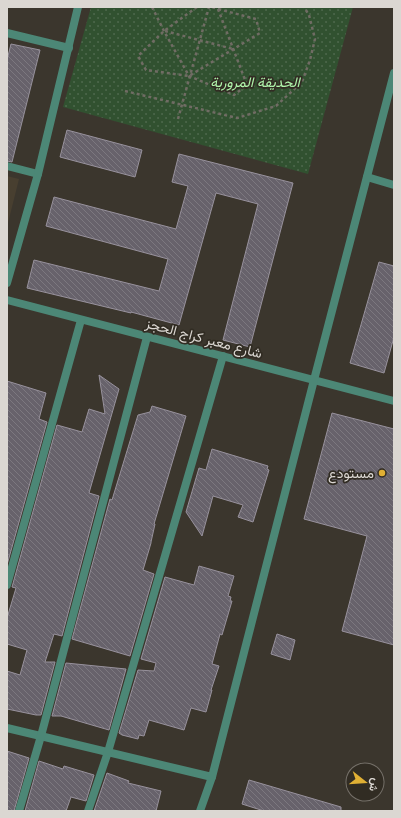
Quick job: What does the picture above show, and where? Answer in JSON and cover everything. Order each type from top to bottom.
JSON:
[{"type":"street","points":[[7,283],[38,174],[78,7]]},
{"type":"street","points":[[7,33],[68,48]]},
{"type":"street","points":[[200,811],[212,777],[394,73]]},
{"type":"street","points":[[7,166],[38,174]]},
{"type":"street","points":[[367,177],[394,185]]},
{"type":"street","name":"شارع معبر كراج الحجز","points":[[7,300],[394,401]]},
{"type":"street","points":[[7,585],[81,320]]},
{"type":"street","points":[[19,811],[41,736],[147,337]]},
{"type":"street","points":[[88,811],[108,752],[223,356]]},
{"type":"street","points":[[7,728],[212,777]]},
{"type":"path","points":[[152,7],[189,76]]},
{"type":"path","points":[[197,7],[164,31],[138,56],[146,70],[189,76],[234,95],[247,84],[218,9]]},
{"type":"path","points":[[178,119],[181,105],[189,76],[199,40],[210,7],[256,19],[260,33],[189,76]]},
{"type":"path","points":[[125,91],[237,118],[276,106],[302,82],[310,60],[315,39],[304,7]]},
{"type":"path","points":[[164,31],[233,49]]},
{"type":"shaded area","points":[[7,176],[19,179],[7,227]]},
{"type":"green space","name":"الحديقة المرورية","points":[[91,7],[353,7],[308,174],[63,107]]},
{"type":"building","points":[[11,44],[40,50],[12,162],[7,161],[7,60]]},
{"type":"building","points":[[67,130],[142,150],[135,177],[60,157]]},
{"type":"building","points":[[179,154],[293,183],[250,347],[223,340],[258,204],[216,193],[179,325],[131,312],[27,288],[34,260],[159,291],[168,259],[46,226],[54,197],[176,229],[188,186],[172,182]]},
{"type":"building","points":[[379,262],[394,266],[394,337],[384,373],[350,363]]},
{"type":"building","points":[[99,375],[119,389],[89,493],[99,496],[62,636],[54,634],[45,662],[55,662],[41,715],[7,709],[7,671],[20,675],[27,650],[7,644],[7,618],[16,588],[12,587],[57,425],[82,432],[89,409],[105,414]]},
{"type":"building","points":[[7,381],[46,393],[39,419],[47,422],[7,565]]},
{"type":"building","points":[[152,406],[186,416],[154,524],[151,543],[143,570],[154,574],[130,656],[72,639],[110,499],[112,500],[138,415],[150,412]]},
{"type":"building","points":[[332,413],[394,429],[394,645],[342,631],[367,536],[304,519]]},
{"type":"building","points":[[212,449],[268,466],[267,469],[269,470],[253,522],[238,517],[243,505],[213,496],[202,536],[186,512],[199,468],[206,470]]},
{"type":"building","points":[[199,566],[234,576],[228,596],[231,597],[230,601],[232,601],[222,635],[220,634],[212,664],[219,666],[206,712],[191,708],[184,730],[149,720],[144,736],[139,735],[138,739],[122,735],[119,733],[138,670],[154,671],[156,663],[141,659],[165,577],[194,585]]},
{"type":"building","points":[[277,634],[295,640],[290,660],[271,654]]},
{"type":"building","points":[[66,663],[126,669],[109,730],[61,716],[52,716]]},
{"type":"building","points":[[7,751],[29,758],[14,811],[7,811]]},
{"type":"building","points":[[39,761],[63,769],[64,766],[94,775],[86,801],[71,797],[66,811],[25,811]]},
{"type":"building","points":[[107,773],[129,781],[128,783],[161,791],[156,811],[94,811]]},
{"type":"building","points":[[249,780],[341,807],[341,811],[264,811],[242,804]]},
{"type":"place","name":"مستودع","points":[[382,473]]}]
